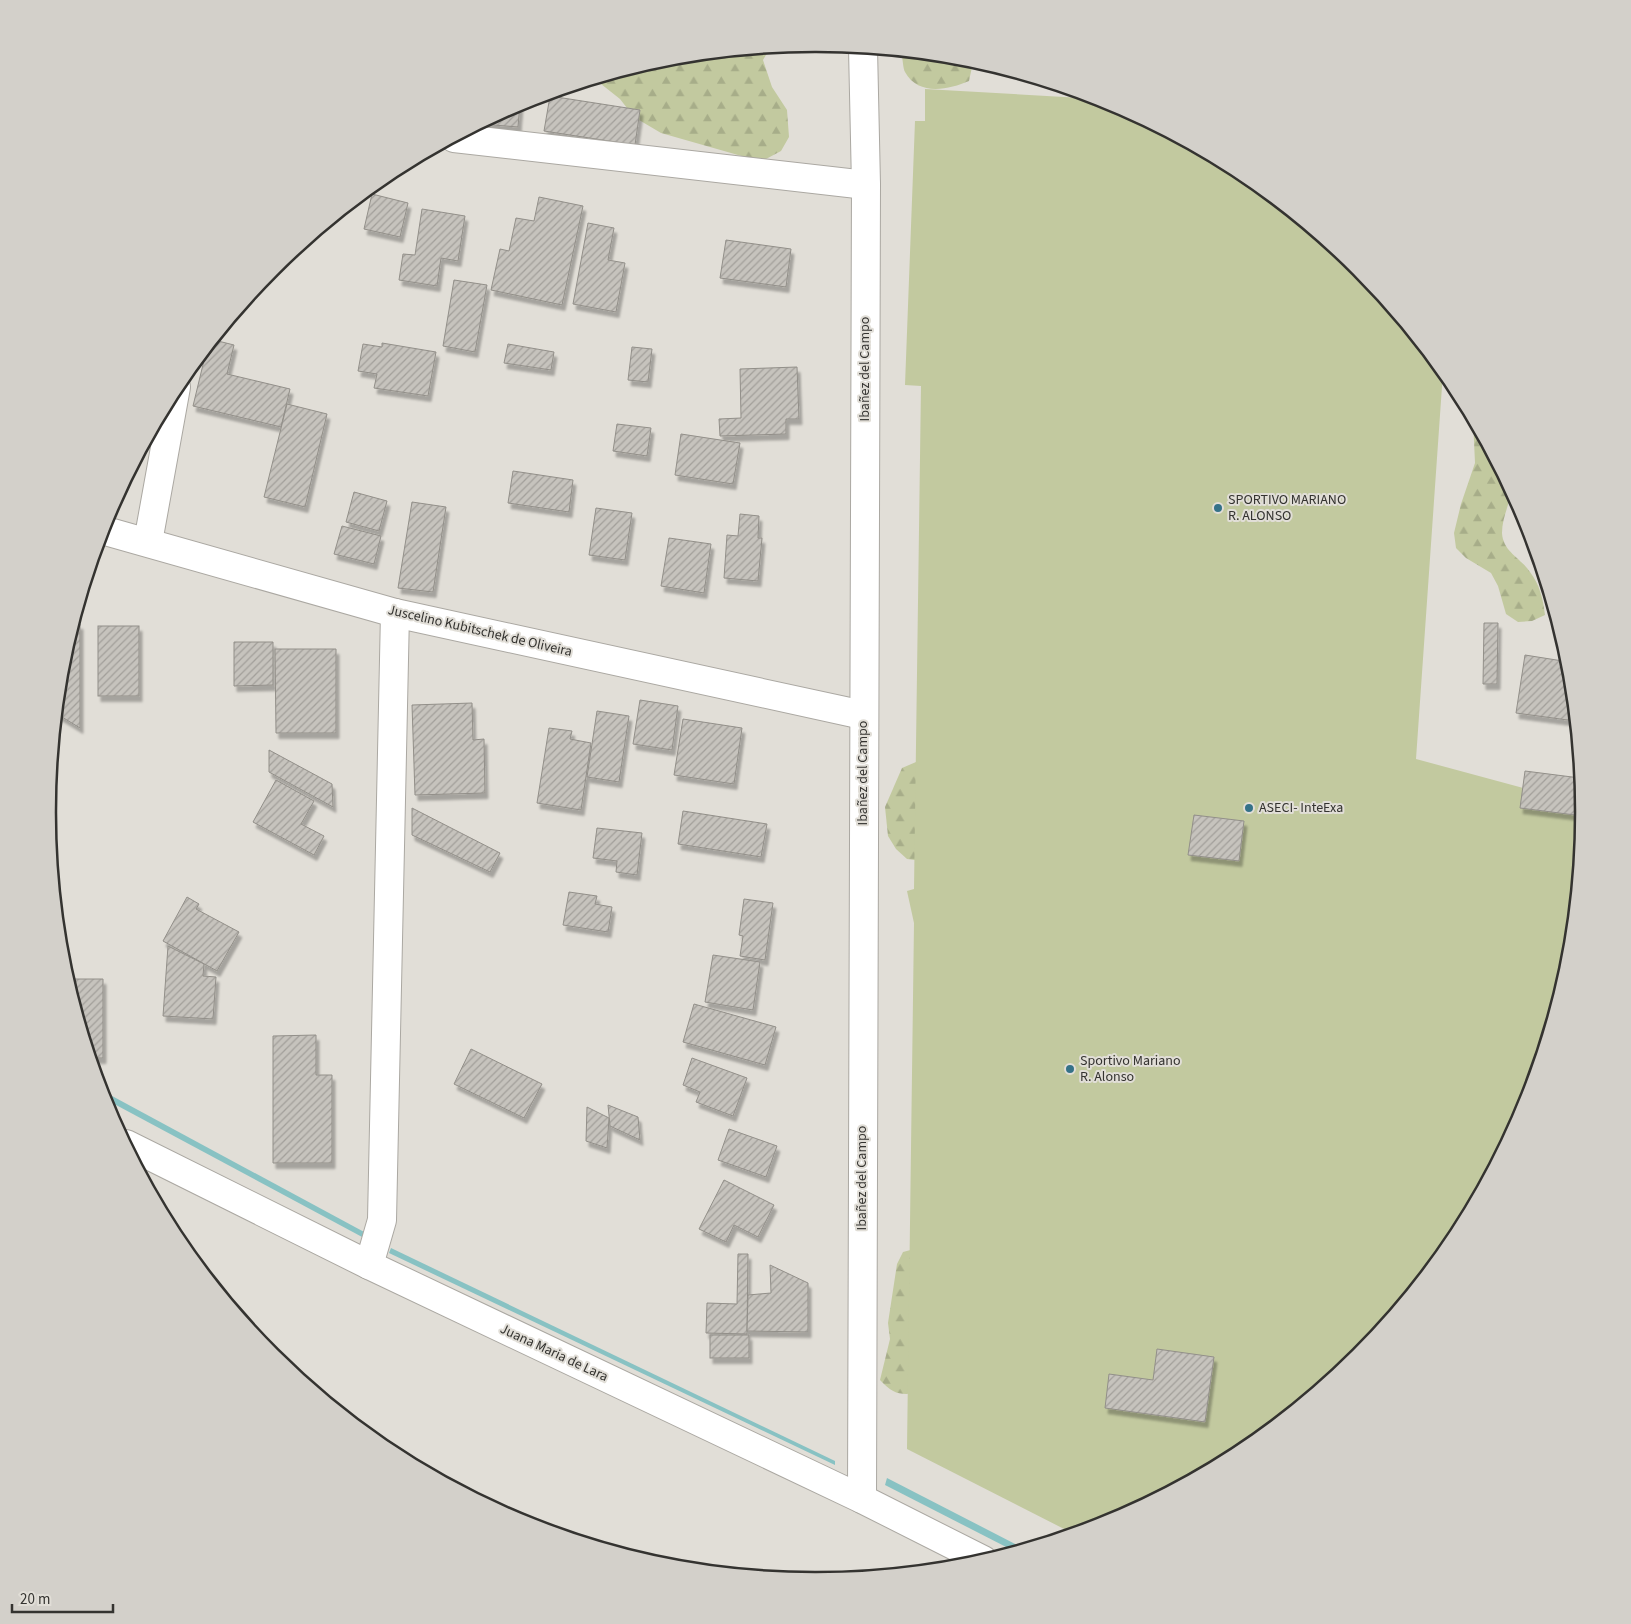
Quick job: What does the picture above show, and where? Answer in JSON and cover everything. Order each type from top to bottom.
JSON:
[{"type":"street","name":"Ibañez del Campo","points":[[862,1499],[866,185],[863,54]]},
{"type":"street","points":[[464,139],[866,185]]},
{"type":"street","points":[[148,542],[172,409]]},
{"type":"street","name":"Juscelino Kubitschek de Oliveira","points":[[110,532],[395,613],[863,715]]},
{"type":"street","points":[[369,1265],[382,1220],[395,613]]},
{"type":"street","name":"Juana Maria de Lara","points":[[134,1148],[369,1265],[862,1499],[973,1555]]},
{"type":"green space","points":[[767,54],[763,60],[772,87],[787,110],[789,137],[781,151],[766,159],[752,159],[661,133],[634,117],[620,99],[601,84],[667,67],[716,59]]},
{"type":"green space","points":[[902,58],[972,69],[969,81],[952,87],[934,89],[918,85],[911,80],[904,70]]},
{"type":"green space","name":"ASECI- InteExa","points":[[925,89],[1072,97],[1106,110],[1151,131],[1195,154],[1237,180],[1278,209],[1353,275],[1387,311],[1442,383],[1416,759],[1575,802],[1569,911],[1549,1009],[1535,1056],[1497,1148],[1447,1234],[1387,1313],[1353,1349],[1278,1415],[1237,1444],[1195,1470],[1106,1514],[1065,1529],[907,1449],[914,923],[907,891],[914,889],[921,386],[905,385],[915,121],[925,121]]},
{"type":"green space","points":[[1474,433],[1509,503],[1503,522],[1503,540],[1509,550],[1530,572],[1540,592],[1545,615],[1532,621],[1518,622],[1506,614],[1498,586],[1491,573],[1466,558],[1456,548],[1454,533],[1461,504],[1475,463]]},
{"type":"green space","points":[[929,760],[922,861],[907,859],[896,849],[888,836],[885,807],[902,768],[916,762]]},
{"type":"green space","points":[[918,1248],[919,1393],[902,1394],[889,1389],[880,1380],[890,1339],[888,1323],[897,1264],[903,1252]]},
{"type":"water","points":[[111,1095],[366,1233],[364,1238],[115,1104]]},
{"type":"water","points":[[391,1248],[835,1461],[835,1465],[389,1253]]},
{"type":"water","points":[[887,1478],[1016,1545],[1007,1547],[885,1485]]},
{"type":"building","points":[[559,97],[640,110],[635,145],[544,131],[549,101]]},
{"type":"building","points":[[519,113],[518,127],[493,125]]},
{"type":"building","points":[[374,194],[408,203],[400,237],[364,229],[372,196]]},
{"type":"building","points":[[539,197],[583,206],[562,305],[491,290],[500,249],[509,251],[516,218],[534,221]]},
{"type":"building","points":[[422,209],[465,216],[458,261],[441,258],[437,286],[399,280],[403,254],[415,255]]},
{"type":"building","points":[[588,223],[614,228],[608,260],[625,263],[616,312],[573,304]]},
{"type":"building","points":[[726,240],[791,249],[786,287],[720,278]]},
{"type":"building","points":[[454,280],[487,285],[475,352],[443,346]]},
{"type":"building","points":[[220,341],[234,345],[227,374],[290,389],[281,427],[193,406],[203,363]]},
{"type":"building","points":[[382,343],[436,352],[428,396],[374,388],[377,374],[358,371],[363,344],[382,347]]},
{"type":"building","points":[[508,344],[554,352],[551,370],[504,363]]},
{"type":"building","points":[[632,347],[652,349],[648,382],[628,380]]},
{"type":"building","points":[[797,367],[799,419],[786,419],[786,434],[720,436],[719,419],[741,418],[740,369]]},
{"type":"building","points":[[287,404],[327,414],[305,507],[264,497]]},
{"type":"building","points":[[617,424],[651,428],[647,456],[613,451]]},
{"type":"building","points":[[681,434],[740,443],[733,484],[675,475]]},
{"type":"building","points":[[513,471],[573,480],[569,512],[508,503]]},
{"type":"building","points":[[354,492],[387,501],[379,531],[346,522]]},
{"type":"building","points":[[412,502],[446,507],[433,592],[398,588]]},
{"type":"building","points":[[596,508],[632,513],[625,560],[589,555]]},
{"type":"building","points":[[740,514],[759,516],[758,538],[762,538],[758,581],[724,578],[727,535],[738,536]]},
{"type":"building","points":[[342,526],[381,536],[374,564],[334,554]]},
{"type":"building","points":[[669,538],[711,544],[704,593],[661,586]]},
{"type":"building","points":[[1484,623],[1498,623],[1497,684],[1483,684]]},
{"type":"building","points":[[80,624],[80,624],[80,728],[62,717]]},
{"type":"building","points":[[98,626],[139,626],[139,696],[98,696]]},
{"type":"building","points":[[234,642],[273,642],[273,685],[234,686]]},
{"type":"building","points":[[275,649],[336,649],[336,733],[276,733]]},
{"type":"building","points":[[1525,655],[1559,660],[1570,720],[1516,713]]},
{"type":"building","points":[[640,700],[678,706],[672,750],[633,744]]},
{"type":"building","points":[[472,703],[473,740],[484,739],[485,793],[415,795],[412,705]]},
{"type":"building","points":[[597,711],[629,716],[619,782],[587,777]]},
{"type":"building","points":[[683,719],[742,728],[734,784],[674,775]]},
{"type":"building","points":[[549,728],[572,731],[570,739],[591,743],[581,810],[537,803]]},
{"type":"building","points":[[269,750],[332,784],[333,807],[269,772]]},
{"type":"building","points":[[1525,771],[1574,777],[1575,815],[1520,808]]},
{"type":"building","points":[[276,780],[314,801],[301,824],[324,836],[314,855],[253,822]]},
{"type":"building","points":[[412,808],[500,853],[490,872],[412,835]]},
{"type":"building","points":[[683,811],[767,824],[761,857],[678,844]]},
{"type":"building","points":[[1194,815],[1244,821],[1239,861],[1188,855]]},
{"type":"building","points":[[597,828],[642,833],[637,875],[616,872],[617,861],[593,858]]},
{"type":"building","points":[[569,892],[597,896],[595,904],[612,907],[608,932],[563,925]]},
{"type":"building","points":[[187,897],[199,904],[196,909],[239,932],[217,971],[163,941]]},
{"type":"building","points":[[744,899],[773,903],[765,960],[740,956],[743,936],[739,935]]},
{"type":"building","points":[[168,946],[204,964],[203,976],[216,977],[213,1019],[163,1016]]},
{"type":"building","points":[[713,955],[760,962],[753,1010],[705,1002]]},
{"type":"building","points":[[75,979],[103,979],[103,1058],[97,1058],[96,1056]]},
{"type":"building","points":[[694,1004],[776,1027],[765,1065],[683,1042]]},
{"type":"building","points":[[316,1035],[316,1075],[332,1075],[332,1163],[273,1163],[273,1036]]},
{"type":"building","points":[[471,1049],[542,1084],[524,1118],[454,1084]]},
{"type":"building","points":[[692,1058],[747,1078],[733,1116],[696,1102],[700,1092],[683,1085]]},
{"type":"building","points":[[608,1105],[638,1117],[640,1140],[610,1126]]},
{"type":"building","points":[[587,1107],[609,1118],[607,1148],[586,1141]]},
{"type":"building","points":[[729,1129],[777,1146],[766,1177],[718,1160]]},
{"type":"building","points":[[724,1180],[774,1205],[758,1237],[734,1225],[726,1242],[699,1229]]},
{"type":"building","points":[[738,1254],[748,1254],[747,1334],[706,1333],[707,1303],[737,1304]]},
{"type":"building","points":[[770,1265],[808,1283],[808,1332],[747,1331],[748,1295],[771,1293]]},
{"type":"building","points":[[710,1335],[749,1335],[749,1358],[710,1358]]},
{"type":"building","points":[[1157,1349],[1214,1357],[1205,1422],[1105,1408],[1109,1374],[1153,1380]]},
{"type":"place","name":"SPORTIVO MARIANO R. ALONSO","points":[[1218,508]]},
{"type":"place","name":"ASECI- InteExa","points":[[1249,808]]},
{"type":"place","name":"Sportivo Mariano R. Alonso","points":[[1070,1069]]}]
